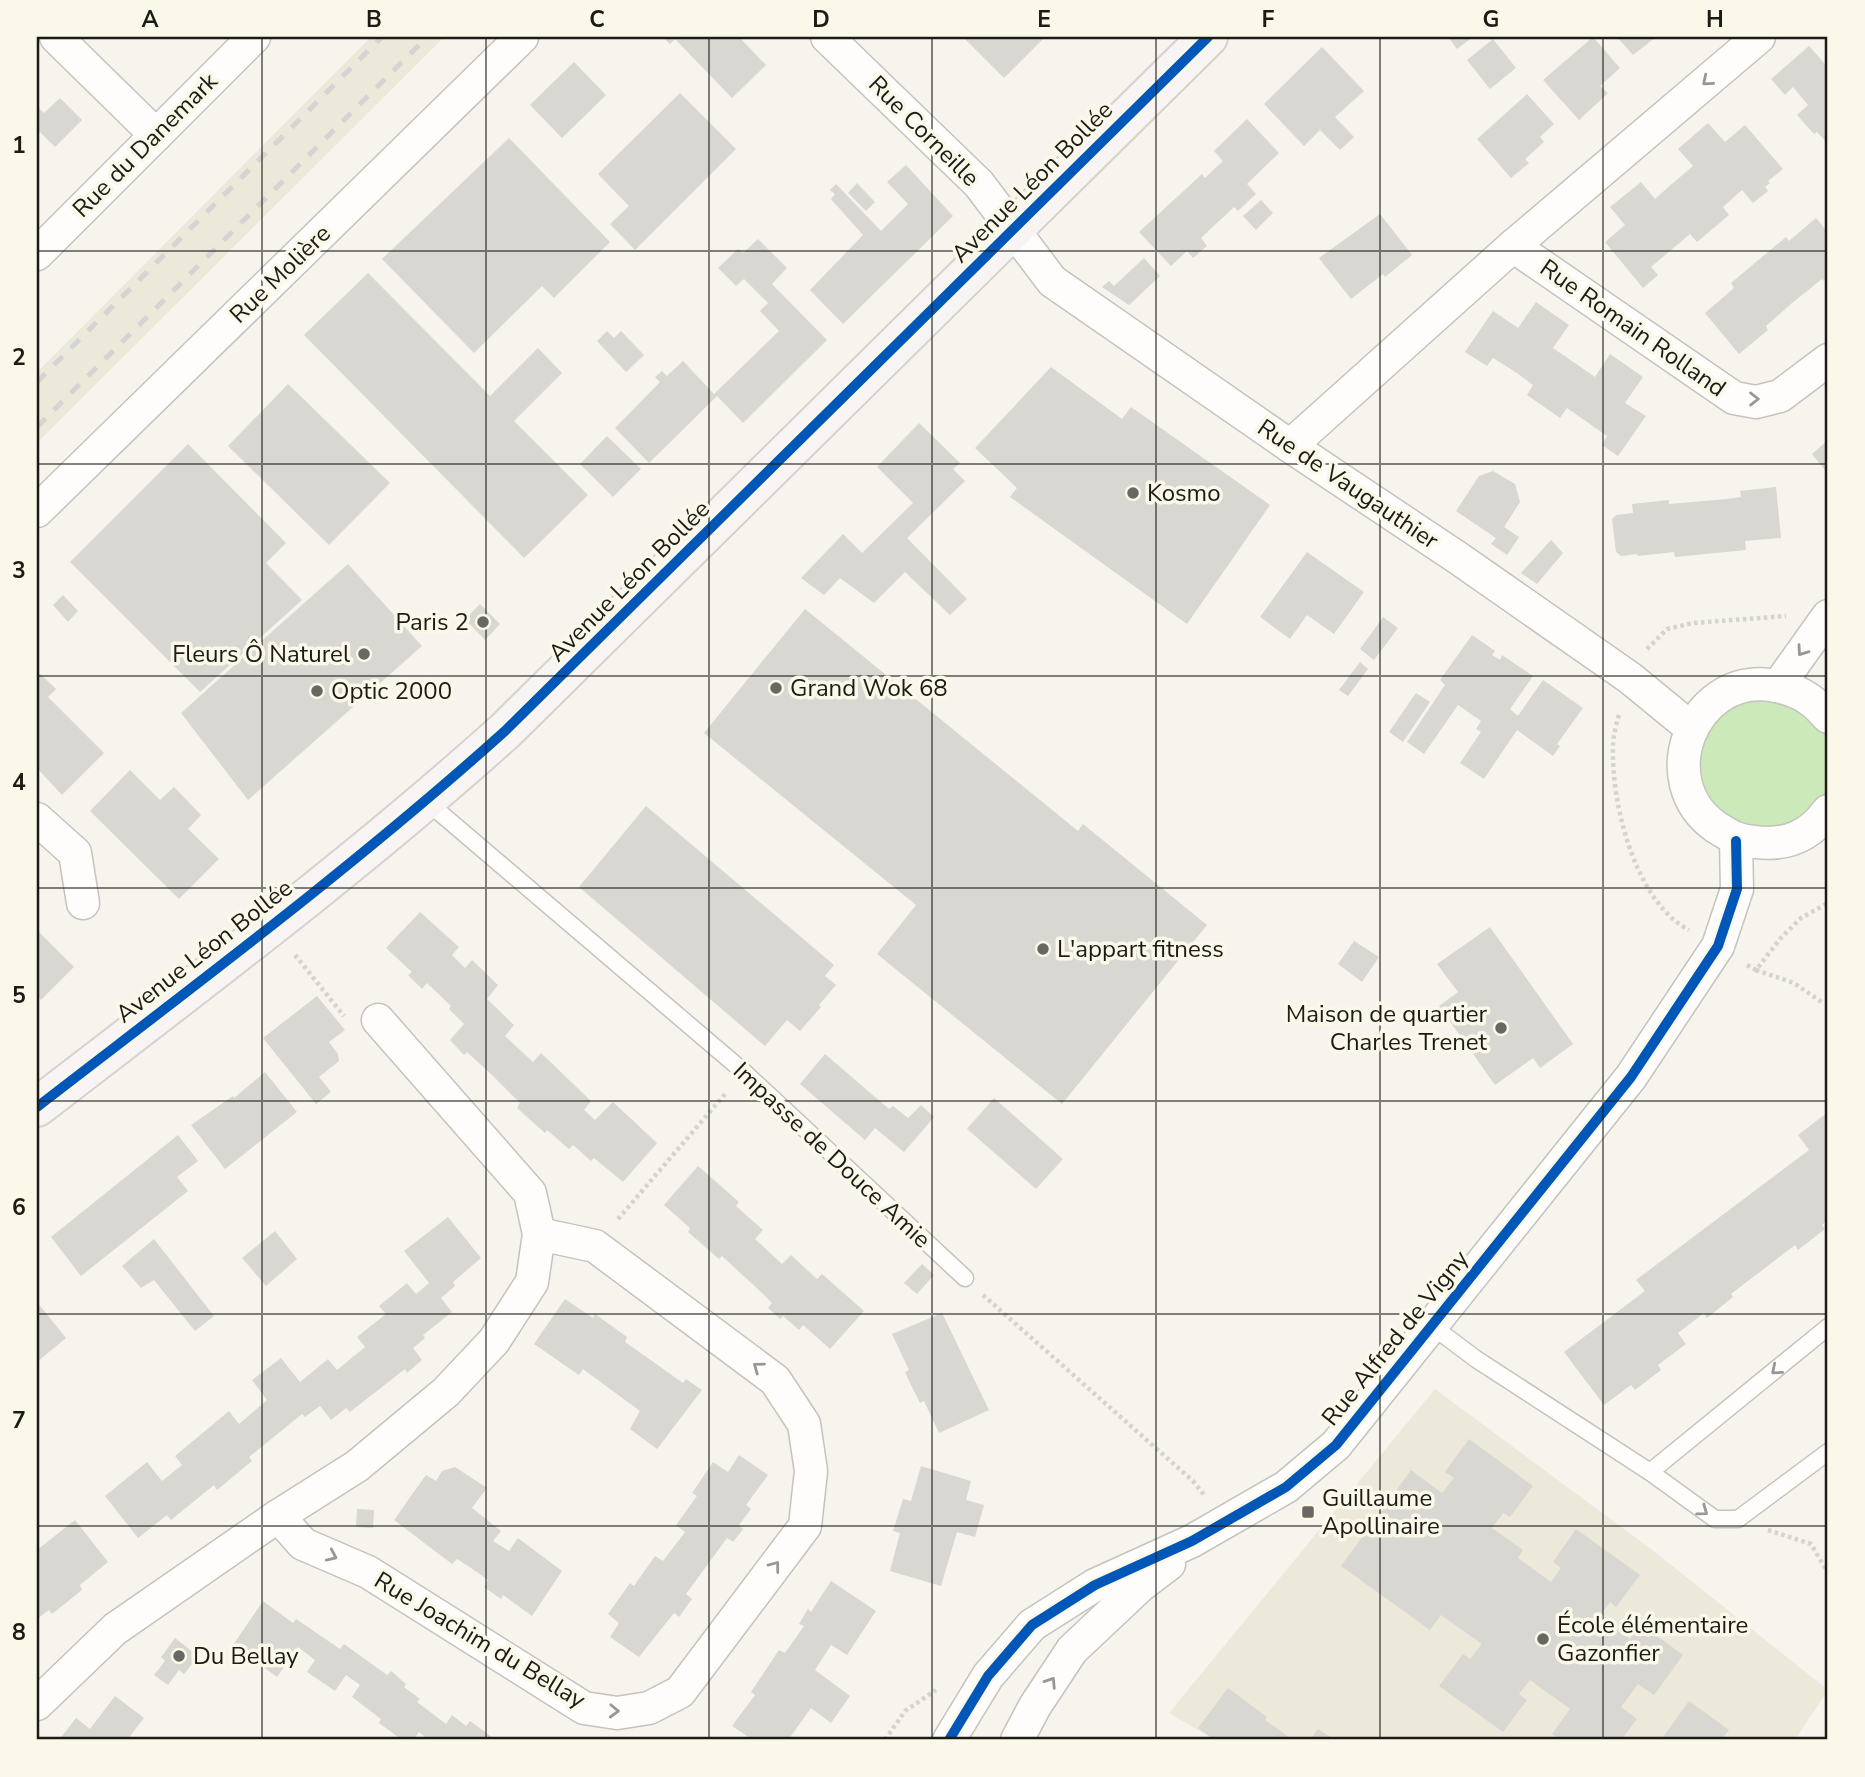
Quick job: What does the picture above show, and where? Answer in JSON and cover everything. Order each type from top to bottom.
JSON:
[{"type":"main road","name":"Avenue Léon Bollée","points":[[37,1107],[272,926],[495,740],[1208,37]]},
{"type":"street","points":[[56,37],[156,135]]},
{"type":"street","name":"Rue du Danemark","points":[[37,254],[254,37]]},
{"type":"street","name":"Rue Molière","points":[[37,511],[522,37]]},
{"type":"street","name":"Rue Corneille","points":[[827,37],[979,184],[1014,231]]},
{"type":"street","name":"Rue Romain Rolland","points":[[1290,446],[1513,246],[1759,37]]},
{"type":"street","name":"Rue de Vaugauthier","points":[[1014,231],[1052,281],[1630,678],[1691,728]]},
{"type":"street","name":"Rue Romain Rolland","points":[[1513,246],[1734,398],[1756,402],[1780,396],[1828,360]]},
{"type":"street","points":[[1777,686],[1828,616]]},
{"type":"street","points":[[1828,717],[1816,702],[1794,689],[1757,683],[1731,690],[1715,699],[1691,728],[1683,753],[1683,773],[1690,799],[1702,817],[1736,841],[1775,844],[1803,835],[1819,823],[1828,811]]},
{"type":"street","points":[[37,819],[75,853],[83,902]]},
{"type":"street","name":"Rue Alfred de Vigny","points":[[949,1740],[988,1676],[1032,1625],[1095,1585],[1192,1541],[1286,1488],[1336,1445],[1631,1077],[1718,946],[1737,889],[1736,841]]},
{"type":"street","points":[[37,1704],[115,1629],[278,1516],[357,1466],[446,1392],[494,1341],[532,1282],[539,1234],[530,1193],[378,1020]]},
{"type":"street","name":"Rue Joachim du Bellay","points":[[278,1516],[303,1544],[369,1572],[584,1708],[617,1713],[649,1708],[680,1692],[805,1526],[811,1471],[804,1424],[775,1380],[595,1247],[539,1234]]},
{"type":"street","name":"Rue Alfred de Vigny","points":[[1017,1740],[1035,1706],[1072,1650],[1192,1541]]},
{"type":"lane","name":"Impasse de Douce Amie","points":[[425,800],[744,1072],[965,1278]]},
{"type":"lane","points":[[1432,1326],[1476,1359],[1650,1472],[1715,1519],[1738,1519],[1828,1452]]},
{"type":"lane","points":[[1650,1472],[1828,1326]]},
{"type":"path","points":[[272,926],[355,1031],[378,1020]]},
{"type":"path","points":[[1756,970],[1794,984],[1823,1003]]},
{"type":"path","points":[[595,1247],[744,1072]]},
{"type":"path","points":[[965,1278],[1192,1481],[1228,1521]]},
{"type":"path","points":[[1738,1519],[1811,1544],[1828,1573]]},
{"type":"shaded area","points":[[371,37],[444,37],[37,443],[37,372]]},
{"type":"shaded area","points":[[1435,1389],[1655,1552],[1828,1690],[1795,1740],[1215,1740],[1169,1713]]},
{"type":"green space","points":[[1757,683],[1828,717],[1828,811],[1775,844],[1702,817],[1691,728]]},
{"type":"building","points":[[663,37],[739,37],[766,65],[732,98],[675,39],[670,44]]},
{"type":"building","points":[[963,37],[1045,37],[1004,78]]},
{"type":"building","points":[[1448,37],[1473,37],[1457,49]]},
{"type":"building","points":[[1593,37],[1620,68],[1600,86],[1608,93],[1579,120],[1543,80]]},
{"type":"building","points":[[1617,37],[1656,37],[1633,55]]},
{"type":"building","points":[[1493,39],[1516,68],[1490,89],[1467,60]]},
{"type":"building","points":[[1809,46],[1825,64],[1828,61],[1828,144],[1817,132],[1814,134],[1797,115],[1808,105],[1793,87],[1785,95],[1771,79]]},
{"type":"building","points":[[1322,47],[1364,91],[1335,117],[1354,137],[1340,150],[1320,130],[1304,146],[1264,104]]},
{"type":"building","points":[[574,62],[606,95],[562,138],[530,105]]},
{"type":"building","points":[[680,93],[736,149],[635,250],[610,224],[629,206],[598,174]]},
{"type":"building","points":[[1527,94],[1554,124],[1540,137],[1544,142],[1525,159],[1529,163],[1511,178],[1477,139]]},
{"type":"building","points":[[60,98],[82,120],[55,147],[40,132],[37,136],[37,106],[44,113]]},
{"type":"building","points":[[1247,119],[1279,153],[1247,184],[1256,194],[1238,211],[1234,207],[1201,238],[1207,246],[1193,258],[1187,251],[1171,266],[1139,232],[1202,174],[1205,178],[1223,161],[1214,151]]},
{"type":"building","points":[[1708,123],[1725,142],[1745,125],[1783,169],[1768,181],[1770,183],[1765,187],[1768,191],[1753,203],[1742,190],[1723,207],[1729,215],[1697,242],[1690,234],[1651,267],[1658,275],[1643,288],[1605,242],[1625,225],[1610,207],[1641,182],[1655,199],[1693,166],[1678,149]]},
{"type":"building","points":[[509,138],[610,242],[554,298],[542,286],[474,353],[382,259]]},
{"type":"building","points":[[906,165],[953,216],[843,324],[810,290],[863,235],[831,199],[835,194],[830,190],[836,184],[881,231],[908,204],[887,182]]},
{"type":"building","points":[[857,183],[875,202],[866,211],[848,193]]},
{"type":"building","points":[[1261,200],[1273,213],[1256,230],[1243,216]]},
{"type":"building","points":[[1380,214],[1412,255],[1351,299],[1319,258]]},
{"type":"building","points":[[1816,218],[1828,233],[1828,277],[1792,303],[1766,326],[1768,330],[1739,354],[1705,313],[1734,288],[1731,283],[1786,237],[1789,241]]},
{"type":"building","points":[[758,239],[787,268],[772,284],[827,340],[743,423],[717,396],[649,463],[615,428],[660,382],[655,377],[662,371],[667,376],[683,361],[714,394],[779,331],[760,311],[768,303],[744,279],[736,286],[718,268],[738,249],[743,253]]},
{"type":"building","points":[[1144,258],[1160,276],[1129,305],[1102,287],[1109,281],[1114,286]]},
{"type":"building","points":[[368,273],[490,396],[538,348],[562,373],[514,421],[588,495],[524,558],[304,335]]},
{"type":"building","points":[[1536,302],[1569,325],[1553,348],[1595,377],[1610,354],[1643,377],[1625,403],[1646,416],[1618,456],[1602,445],[1607,436],[1567,408],[1560,418],[1527,395],[1533,385],[1514,371],[1493,358],[1487,366],[1465,352],[1493,311],[1518,328]]},
{"type":"building","points":[[607,331],[614,338],[621,331],[644,355],[626,372],[597,341]]},
{"type":"building","name":"Kosmo","points":[[1051,367],[1122,419],[1131,407],[1270,505],[1187,624],[1010,497],[1017,488],[975,448]]},
{"type":"building","points":[[288,384],[390,483],[329,545],[228,446]]},
{"type":"building","points":[[919,423],[960,463],[953,469],[965,481],[907,538],[967,599],[950,615],[905,572],[874,603],[840,578],[824,595],[801,578],[843,534],[862,553],[913,503],[877,467]]},
{"type":"building","points":[[607,436],[641,469],[613,497],[580,464]]},
{"type":"building","points":[[1828,440],[1828,474],[1812,454]]},
{"type":"building","points":[[188,444],[286,543],[266,563],[302,600],[200,692],[70,562]]},
{"type":"building","points":[[1493,471],[1515,484],[1520,502],[1504,527],[1519,537],[1507,555],[1491,544],[1496,538],[1456,511],[1479,476]]},
{"type":"building","points":[[1776,487],[1781,538],[1745,541],[1746,550],[1675,557],[1674,552],[1621,556],[1616,552],[1612,519],[1616,515],[1633,513],[1632,504],[1727,499],[1741,497],[1740,491]]},
{"type":"building","points":[[1551,540],[1563,553],[1537,584],[1521,573]]},
{"type":"building","points":[[1307,552],[1364,592],[1334,634],[1307,615],[1290,639],[1260,617]]},
{"type":"building","points":[[348,564],[422,646],[248,800],[181,713]]},
{"type":"building","points":[[63,595],[78,611],[68,622],[53,605]]},
{"type":"building","name":"Paris 2","points":[[480,604],[500,624],[485,640],[465,619]]},
{"type":"building","points":[[805,609],[1078,831],[1083,824],[1207,925],[1062,1104],[877,954],[916,905],[704,733]]},
{"type":"building","points":[[1383,617],[1398,628],[1374,660],[1360,649]]},
{"type":"building","points":[[1472,635],[1495,651],[1492,655],[1500,660],[1502,655],[1533,676],[1510,709],[1518,716],[1543,680],[1583,708],[1557,744],[1560,746],[1553,756],[1517,730],[1484,779],[1460,763],[1481,732],[1476,729],[1481,721],[1458,705],[1424,754],[1407,742],[1445,685],[1440,680]]},
{"type":"building","points":[[1360,662],[1368,669],[1348,696],[1339,690]]},
{"type":"building","points":[[37,671],[56,689],[48,697],[104,753],[62,795],[37,768]]},
{"type":"building","points":[[1416,693],[1430,702],[1403,742],[1389,732]]},
{"type":"building","points":[[130,770],[160,800],[174,787],[201,815],[188,829],[219,859],[179,899],[90,811]]},
{"type":"building","points":[[646,806],[834,965],[825,976],[836,985],[800,1031],[787,1020],[765,1046],[579,887]]},
{"type":"building","points":[[420,912],[459,947],[452,955],[465,968],[472,960],[498,985],[487,999],[514,1025],[505,1036],[533,1062],[541,1053],[591,1101],[584,1110],[595,1120],[613,1102],[657,1143],[623,1182],[594,1158],[591,1161],[573,1145],[569,1149],[547,1130],[545,1133],[517,1108],[520,1103],[492,1075],[467,1052],[464,1055],[450,1040],[464,1024],[449,1009],[451,1006],[427,983],[422,989],[408,975],[412,972],[386,948]]},
{"type":"building","name":"Maison de quartier Charles Trenet","points":[[1490,927],[1573,1044],[1540,1068],[1533,1058],[1495,1085],[1439,1006],[1458,992],[1437,964]]},
{"type":"building","points":[[37,930],[74,967],[41,1000],[37,995]]},
{"type":"building","points":[[1354,941],[1379,957],[1362,982],[1338,964]]},
{"type":"building","points":[[317,996],[345,1030],[329,1042],[338,1054],[339,1061],[319,1077],[331,1092],[316,1104],[263,1038]]},
{"type":"building","points":[[825,1054],[889,1109],[893,1106],[908,1118],[921,1105],[934,1117],[904,1152],[875,1128],[865,1140],[800,1084]]},
{"type":"building","points":[[265,1072],[297,1112],[225,1169],[191,1125],[233,1096],[234,1098]]},
{"type":"building","points":[[994,1098],[1063,1159],[1036,1189],[967,1129]]},
{"type":"building","points":[[1828,1112],[1828,1220],[1822,1225],[1825,1229],[1798,1250],[1795,1245],[1731,1294],[1733,1297],[1707,1318],[1704,1313],[1678,1333],[1686,1344],[1658,1365],[1661,1370],[1635,1390],[1631,1385],[1604,1405],[1564,1352],[1645,1291],[1636,1280],[1809,1150],[1798,1135]]},
{"type":"building","points":[[178,1135],[198,1161],[177,1177],[188,1191],[81,1276],[51,1237]]},
{"type":"building","points":[[698,1166],[739,1202],[736,1206],[763,1230],[755,1239],[782,1264],[791,1255],[817,1279],[822,1274],[864,1311],[830,1349],[803,1325],[799,1330],[783,1316],[780,1319],[768,1308],[772,1303],[761,1292],[722,1256],[719,1259],[688,1232],[690,1228],[664,1205]]},
{"type":"building","points":[[448,1217],[481,1258],[453,1282],[455,1286],[441,1298],[452,1312],[423,1335],[425,1338],[413,1348],[422,1360],[407,1373],[405,1369],[350,1412],[346,1408],[331,1420],[320,1406],[305,1417],[302,1414],[249,1457],[252,1461],[217,1490],[214,1485],[171,1520],[167,1515],[138,1538],[105,1496],[147,1462],[162,1481],[182,1465],[175,1456],[229,1411],[239,1424],[267,1400],[252,1380],[281,1358],[300,1382],[328,1359],[337,1370],[365,1347],[357,1337],[386,1314],[379,1306],[407,1283],[416,1294],[429,1283],[404,1251]]},
{"type":"building","points":[[275,1231],[297,1259],[266,1286],[242,1258]]},
{"type":"building","points":[[154,1239],[214,1316],[195,1331],[154,1280],[141,1288],[122,1266]]},
{"type":"building","points":[[922,1264],[934,1275],[917,1294],[904,1283]]},
{"type":"building","points":[[565,1299],[593,1318],[595,1314],[627,1337],[625,1342],[683,1383],[686,1379],[702,1390],[657,1449],[630,1429],[640,1411],[583,1369],[579,1375],[534,1344]]},
{"type":"building","points":[[37,1302],[66,1338],[37,1362]]},
{"type":"building","points":[[942,1313],[989,1410],[939,1433],[924,1401],[920,1403],[910,1383],[905,1372],[909,1370],[892,1334]]},
{"type":"building","points":[[1469,1439],[1533,1486],[1510,1517],[1503,1513],[1492,1528],[1523,1550],[1518,1558],[1551,1582],[1561,1568],[1553,1562],[1576,1529],[1640,1575],[1616,1607],[1610,1602],[1599,1617],[1630,1639],[1641,1624],[1683,1655],[1654,1695],[1638,1684],[1621,1707],[1637,1719],[1621,1740],[1561,1740],[1552,1734],[1570,1709],[1530,1680],[1519,1694],[1527,1700],[1503,1732],[1439,1686],[1463,1654],[1470,1659],[1482,1644],[1441,1615],[1430,1630],[1341,1566],[1411,1470],[1442,1493],[1454,1478],[1445,1472]]},
{"type":"building","points":[[739,1455],[768,1475],[746,1505],[751,1509],[739,1525],[743,1529],[733,1542],[727,1538],[686,1594],[692,1599],[679,1617],[674,1613],[639,1657],[610,1637],[619,1623],[608,1614],[630,1583],[634,1586],[655,1556],[663,1561],[685,1532],[676,1525],[697,1496],[692,1493],[713,1462],[728,1472]]},
{"type":"building","points":[[921,1466],[971,1481],[966,1500],[984,1505],[975,1537],[957,1532],[941,1586],[890,1571],[900,1533],[893,1531],[903,1499],[911,1501]]},
{"type":"building","points":[[455,1467],[487,1488],[472,1508],[501,1531],[493,1541],[509,1551],[518,1538],[562,1571],[532,1616],[503,1595],[501,1599],[484,1587],[488,1580],[471,1568],[457,1559],[452,1564],[394,1520],[426,1475],[436,1481],[442,1471]]},
{"type":"building","points":[[357,1509],[374,1510],[373,1528],[356,1527]]},
{"type":"building","points":[[75,1520],[108,1562],[80,1585],[82,1590],[52,1614],[49,1610],[37,1619],[37,1550]]},
{"type":"building","points":[[831,1581],[876,1611],[847,1655],[831,1645],[815,1670],[850,1696],[831,1723],[811,1708],[788,1740],[753,1740],[732,1726],[755,1695],[751,1692],[779,1650],[785,1653],[804,1626],[799,1624],[808,1609],[811,1612]]},
{"type":"building","points":[[263,1601],[293,1623],[296,1619],[340,1649],[344,1644],[387,1675],[391,1671],[406,1684],[404,1687],[420,1699],[417,1702],[446,1724],[452,1715],[466,1726],[470,1721],[496,1740],[429,1740],[419,1732],[413,1740],[402,1740],[379,1723],[381,1719],[352,1697],[360,1685],[346,1675],[335,1691],[307,1672],[315,1660],[298,1647],[277,1677],[233,1645]]},
{"type":"building","name":"Du Bellay","points":[[175,1638],[198,1656],[184,1674],[179,1670],[168,1685],[154,1675],[165,1661],[161,1657]]},
{"type":"building","points":[[1228,1688],[1293,1740],[1215,1740],[1198,1728]]},
{"type":"building","points":[[115,1696],[144,1718],[127,1740],[59,1740],[76,1718],[90,1729]]},
{"type":"building","points":[[1689,1701],[1729,1730],[1721,1740],[1661,1740]]},
{"type":"building","points":[[1318,1729],[1335,1740],[1310,1740]]},
{"type":"railway","points":[[37,382],[382,37]]},
{"type":"railway","points":[[37,427],[427,37]]},
{"type":"cycle path","points":[[37,1107],[333,877],[505,731],[1208,37]]},
{"type":"cycle path","points":[[949,1740],[988,1676],[1032,1625],[1095,1585],[1192,1541],[1286,1487],[1336,1445],[1631,1077],[1718,946],[1737,889],[1736,841]]},
{"type":"place","name":"Kosmo","points":[[1133,493]]},
{"type":"place","name":"Paris 2","points":[[483,622]]},
{"type":"place","name":"Fleurs Ô Naturel","points":[[364,654]]},
{"type":"place","name":"Grand Wok 68","points":[[776,688]]},
{"type":"place","name":"Optic 2000","points":[[317,691]]},
{"type":"place","name":"L'appart fitness","points":[[1043,949]]},
{"type":"place","name":"Maison de quartier Charles Trenet","points":[[1501,1028]]},
{"type":"place","name":"Guillaume Apollinaire","points":[[1308,1512]]},
{"type":"place","name":"École élémentaire Gazonfier","points":[[1543,1639]]},
{"type":"place","name":"Du Bellay","points":[[179,1656]]}]
